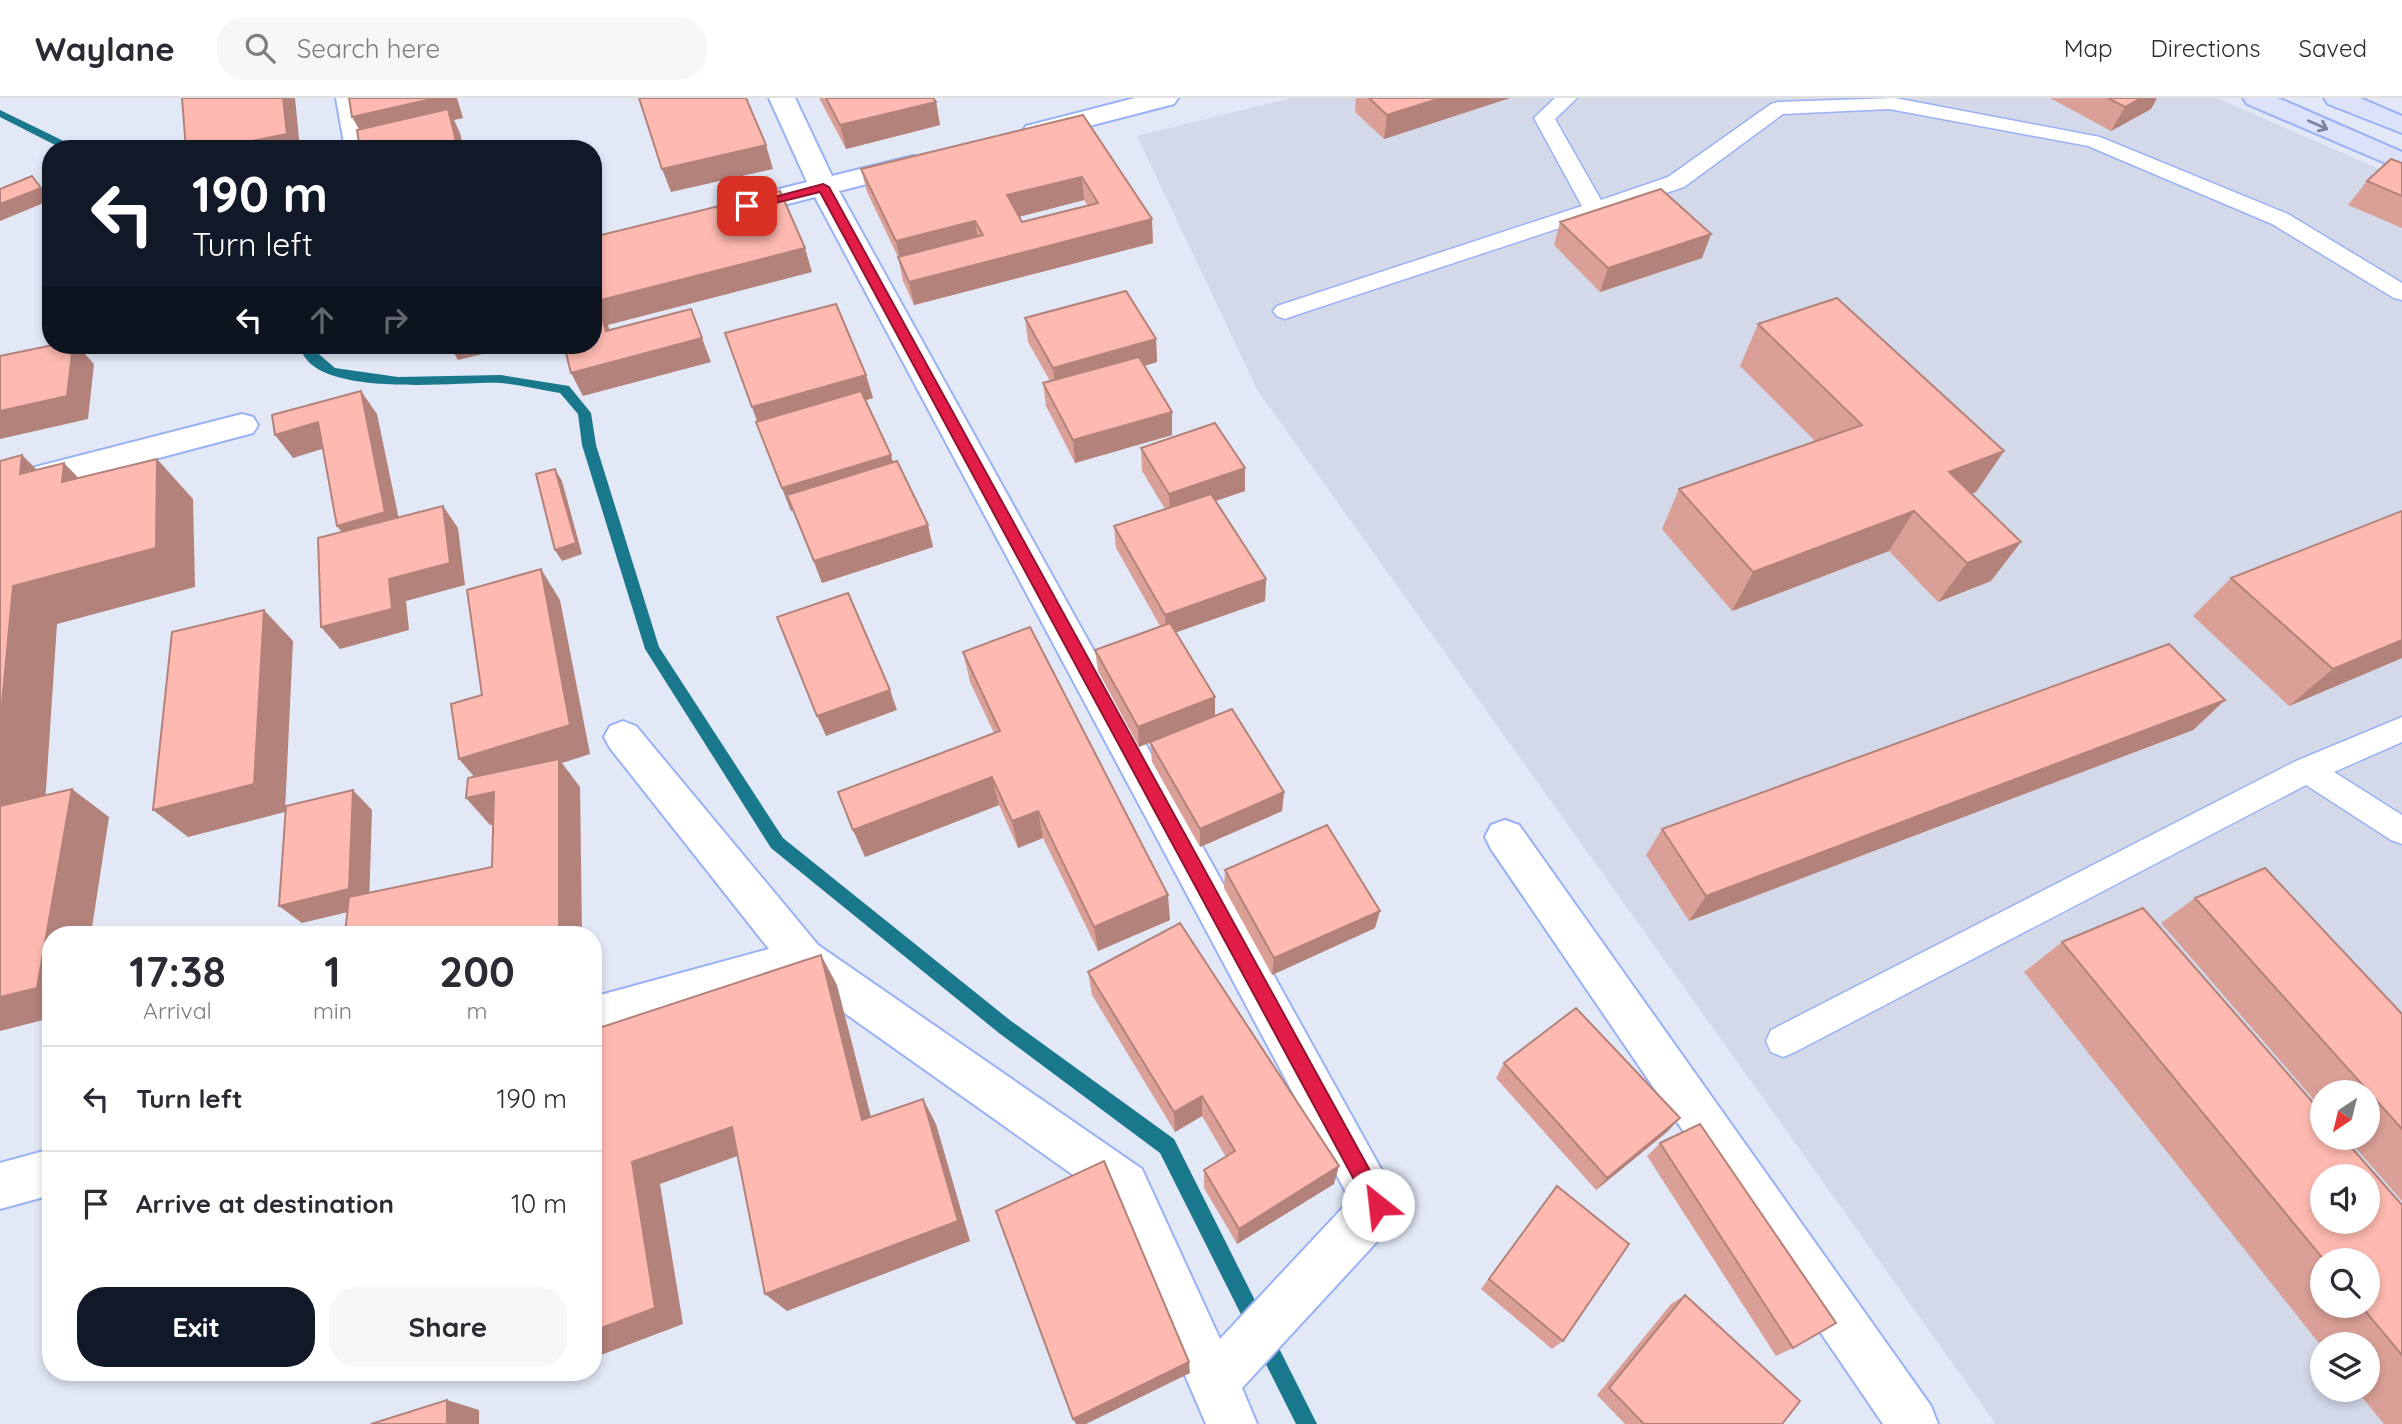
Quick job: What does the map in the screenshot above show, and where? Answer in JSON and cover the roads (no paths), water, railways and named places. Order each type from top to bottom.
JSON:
[{"type":"main road","points":[[2256,98],[2402,162]]},
{"type":"main road","points":[[2337,98],[2398,123],[2368,147]]},
{"type":"street","points":[[349,98],[357,140]]},
{"type":"street","points":[[623,737],[803,959],[1126,1185],[1229,1387],[1281,1310],[1378,1205],[823,187],[782,98]]},
{"type":"street","points":[[1007,139],[1165,98]]},
{"type":"street","points":[[702,217],[942,156]]},
{"type":"street","points":[[0,488],[242,425]]},
{"type":"street","points":[[1505,837],[1913,1424]]},
{"type":"street","points":[[602,1015],[803,959]]},
{"type":"street","points":[[0,1186],[42,1174]]},
{"type":"lane","points":[[1567,98],[1544,118],[1595,209]]},
{"type":"lane","points":[[1285,311],[1676,182],[1778,108],[1885,100],[2093,141],[2280,219],[2402,293]]},
{"type":"lane","points":[[1783,1041],[2307,770],[2402,729]]},
{"type":"lane","points":[[2307,770],[2402,831]]},
{"type":"waterway","points":[[0,113],[54,140]]},
{"type":"waterway","points":[[310,354],[331,372],[398,381],[501,379],[564,389],[584,413],[589,445],[652,649],[777,843],[1005,1027],[1167,1146],[1307,1424]]}]
